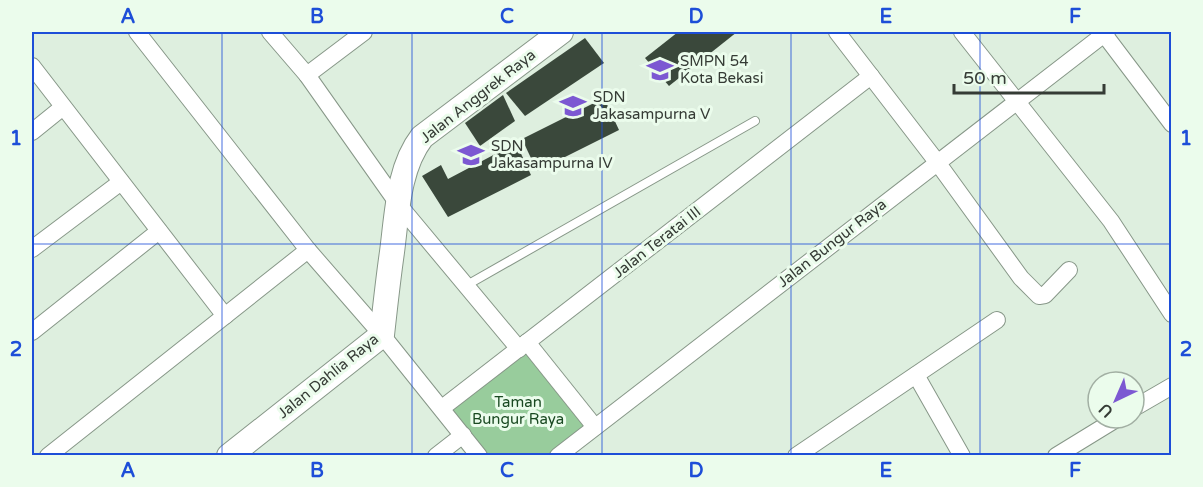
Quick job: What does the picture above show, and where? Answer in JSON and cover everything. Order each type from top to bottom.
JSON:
[{"type":"street","points":[[137,32],[308,250],[382,335],[479,456]]},
{"type":"street","points":[[270,32],[307,75],[398,204],[467,285],[595,427]]},
{"type":"street","points":[[307,75],[364,32]]},
{"type":"street","name":"Jalan Anggrek Raya","points":[[398,204],[410,156],[422,137],[561,32]]},
{"type":"street","points":[[837,32],[1034,294],[1045,295],[1069,270]]},
{"type":"street","points":[[962,32],[1111,220],[1172,314]]},
{"type":"street","points":[[1106,33],[1172,123]]},
{"type":"street","name":"Jalan Bungur Raya","points":[[558,456],[1106,33]]},
{"type":"street","points":[[32,66],[225,316]]},
{"type":"street","name":"Jalan Teratai III","points":[[442,408],[871,76]]},
{"type":"street","points":[[32,132],[63,107]]},
{"type":"street","points":[[34,243],[121,182]]},
{"type":"street","name":"Jalan Dahlia Raya","points":[[229,456],[382,335],[398,204]]},
{"type":"street","points":[[32,332],[159,231]]},
{"type":"street","points":[[48,456],[308,250]]},
{"type":"street","points":[[796,456],[996,320]]},
{"type":"street","points":[[916,375],[962,456]]},
{"type":"street","points":[[1146,401],[1172,386]]},
{"type":"street","points":[[1056,456],[1098,430]]},
{"type":"street","points":[[436,456],[463,435]]},
{"type":"lane","points":[[467,285],[755,121]]},
{"type":"green space","name":"Taman Bungur Raya","points":[[525,349],[589,426],[551,455],[485,455],[448,408]]},
{"type":"building","points":[[678,32],[737,32],[669,86],[645,58]]},
{"type":"building","points":[[585,38],[604,63],[525,116],[506,93]]},
{"type":"building","points":[[503,95],[515,121],[480,146],[465,123]]},
{"type":"building","points":[[604,98],[619,130],[537,171],[522,139]]},
{"type":"building","points":[[516,143],[531,175],[448,217],[422,176],[441,165],[448,179]]},
{"type":"place","name":"SMPN 54 Kota Bekasi","points":[[660,70]]},
{"type":"place","name":"SDN Jakasampurna V","points":[[573,106]]},
{"type":"place","name":"SDN Jakasampurna IV","points":[[471,155]]}]
